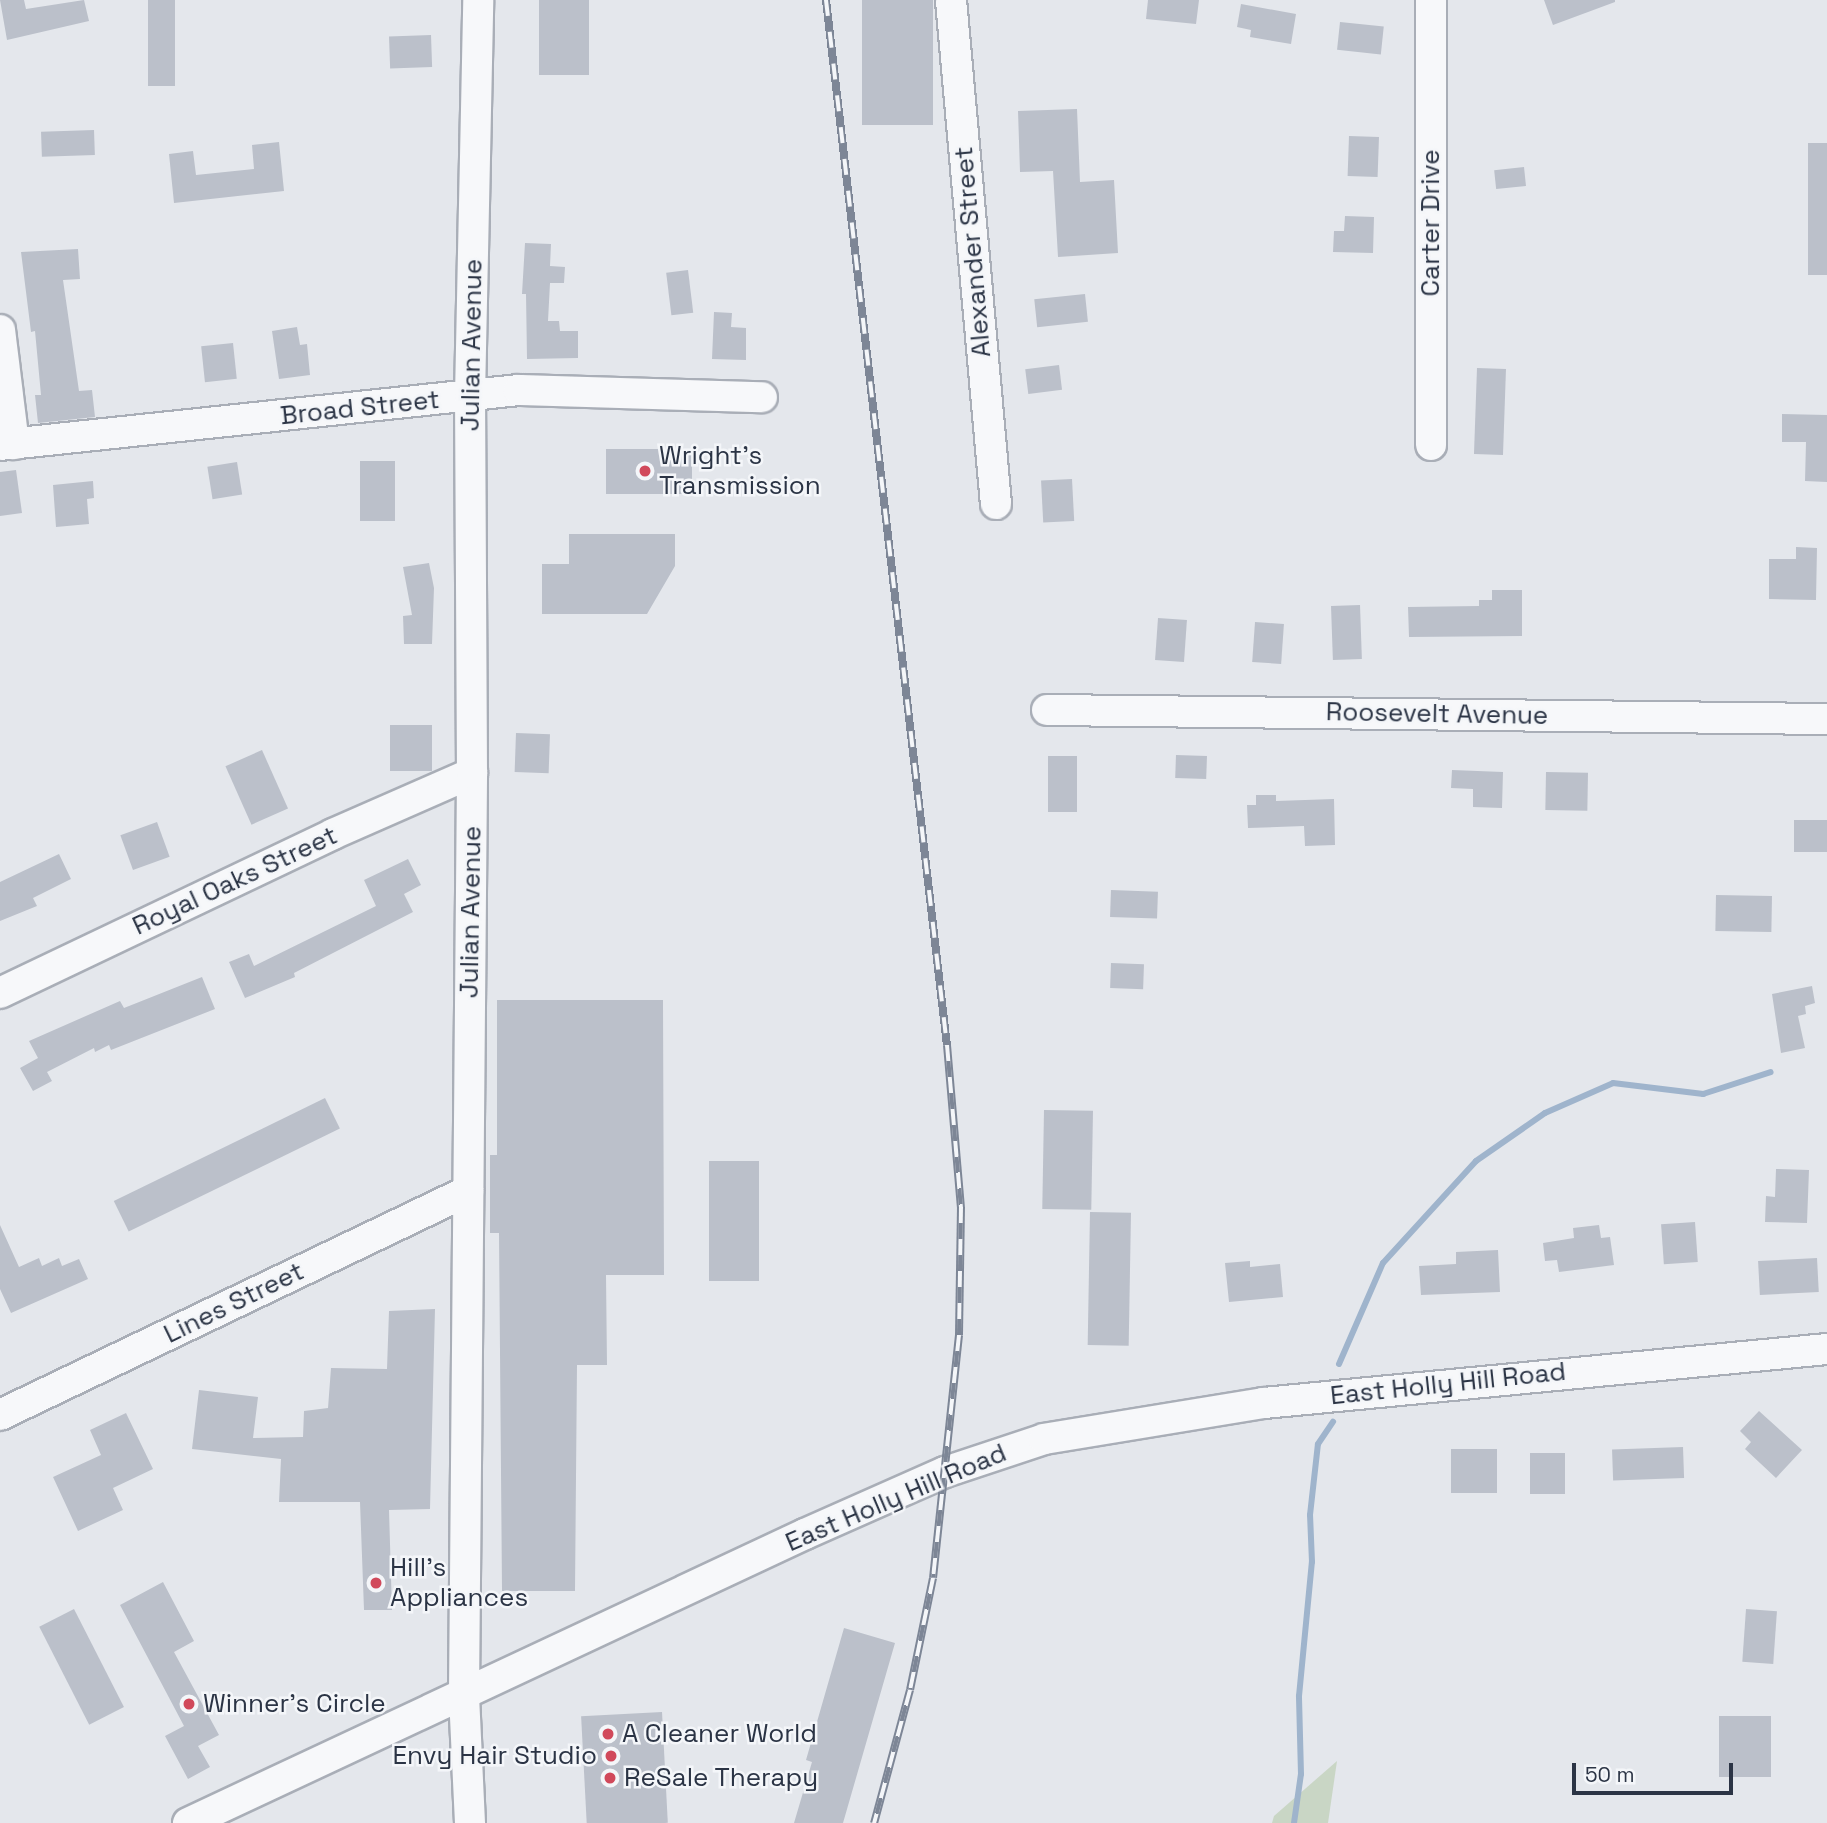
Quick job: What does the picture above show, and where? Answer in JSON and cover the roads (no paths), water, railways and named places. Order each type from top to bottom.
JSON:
[{"type":"street","name":"Julian Avenue","points":[[470,1823],[464,1695],[472,774],[470,396],[478,0]]},
{"type":"street","name":"Alexander Street","points":[[951,0],[996,504]]},
{"type":"street","name":"Carter Drive","points":[[1430,0],[1431,445]]},
{"type":"street","points":[[0,330],[7,445]]},
{"type":"street","name":"Broad Street","points":[[7,445],[519,390],[762,397]]},
{"type":"street","name":"Roosevelt Avenue","points":[[1047,710],[1827,719]]},
{"type":"street","name":"Royal Oaks Street","points":[[0,993],[332,834],[472,774]]},
{"type":"street","name":"Lines Street","points":[[0,1415],[468,1191]]},
{"type":"street","name":"East Holly Hill Road","points":[[188,1823],[945,1472],[1044,1439],[1264,1403],[1827,1349]]},
{"type":"waterway","points":[[1339,1364],[1383,1263],[1476,1161],[1545,1113],[1613,1083],[1703,1094],[1771,1072]]},
{"type":"waterway","points":[[1294,1823],[1301,1774],[1299,1696],[1312,1562],[1310,1515],[1318,1444],[1333,1422]]},
{"type":"railway","points":[[826,0],[947,1045],[961,1207],[959,1335],[933,1578],[910,1690],[874,1823]]},
{"type":"place","name":"Wright's Transmission","points":[[645,471]]},
{"type":"place","name":"Hill's Appliances","points":[[376,1583]]},
{"type":"place","name":"Winner's Circle","points":[[189,1704]]},
{"type":"place","name":"A Cleaner World","points":[[608,1734]]},
{"type":"place","name":"Envy Hair Studio","points":[[611,1756]]},
{"type":"place","name":"ReSale Therapy","points":[[610,1778]]}]
